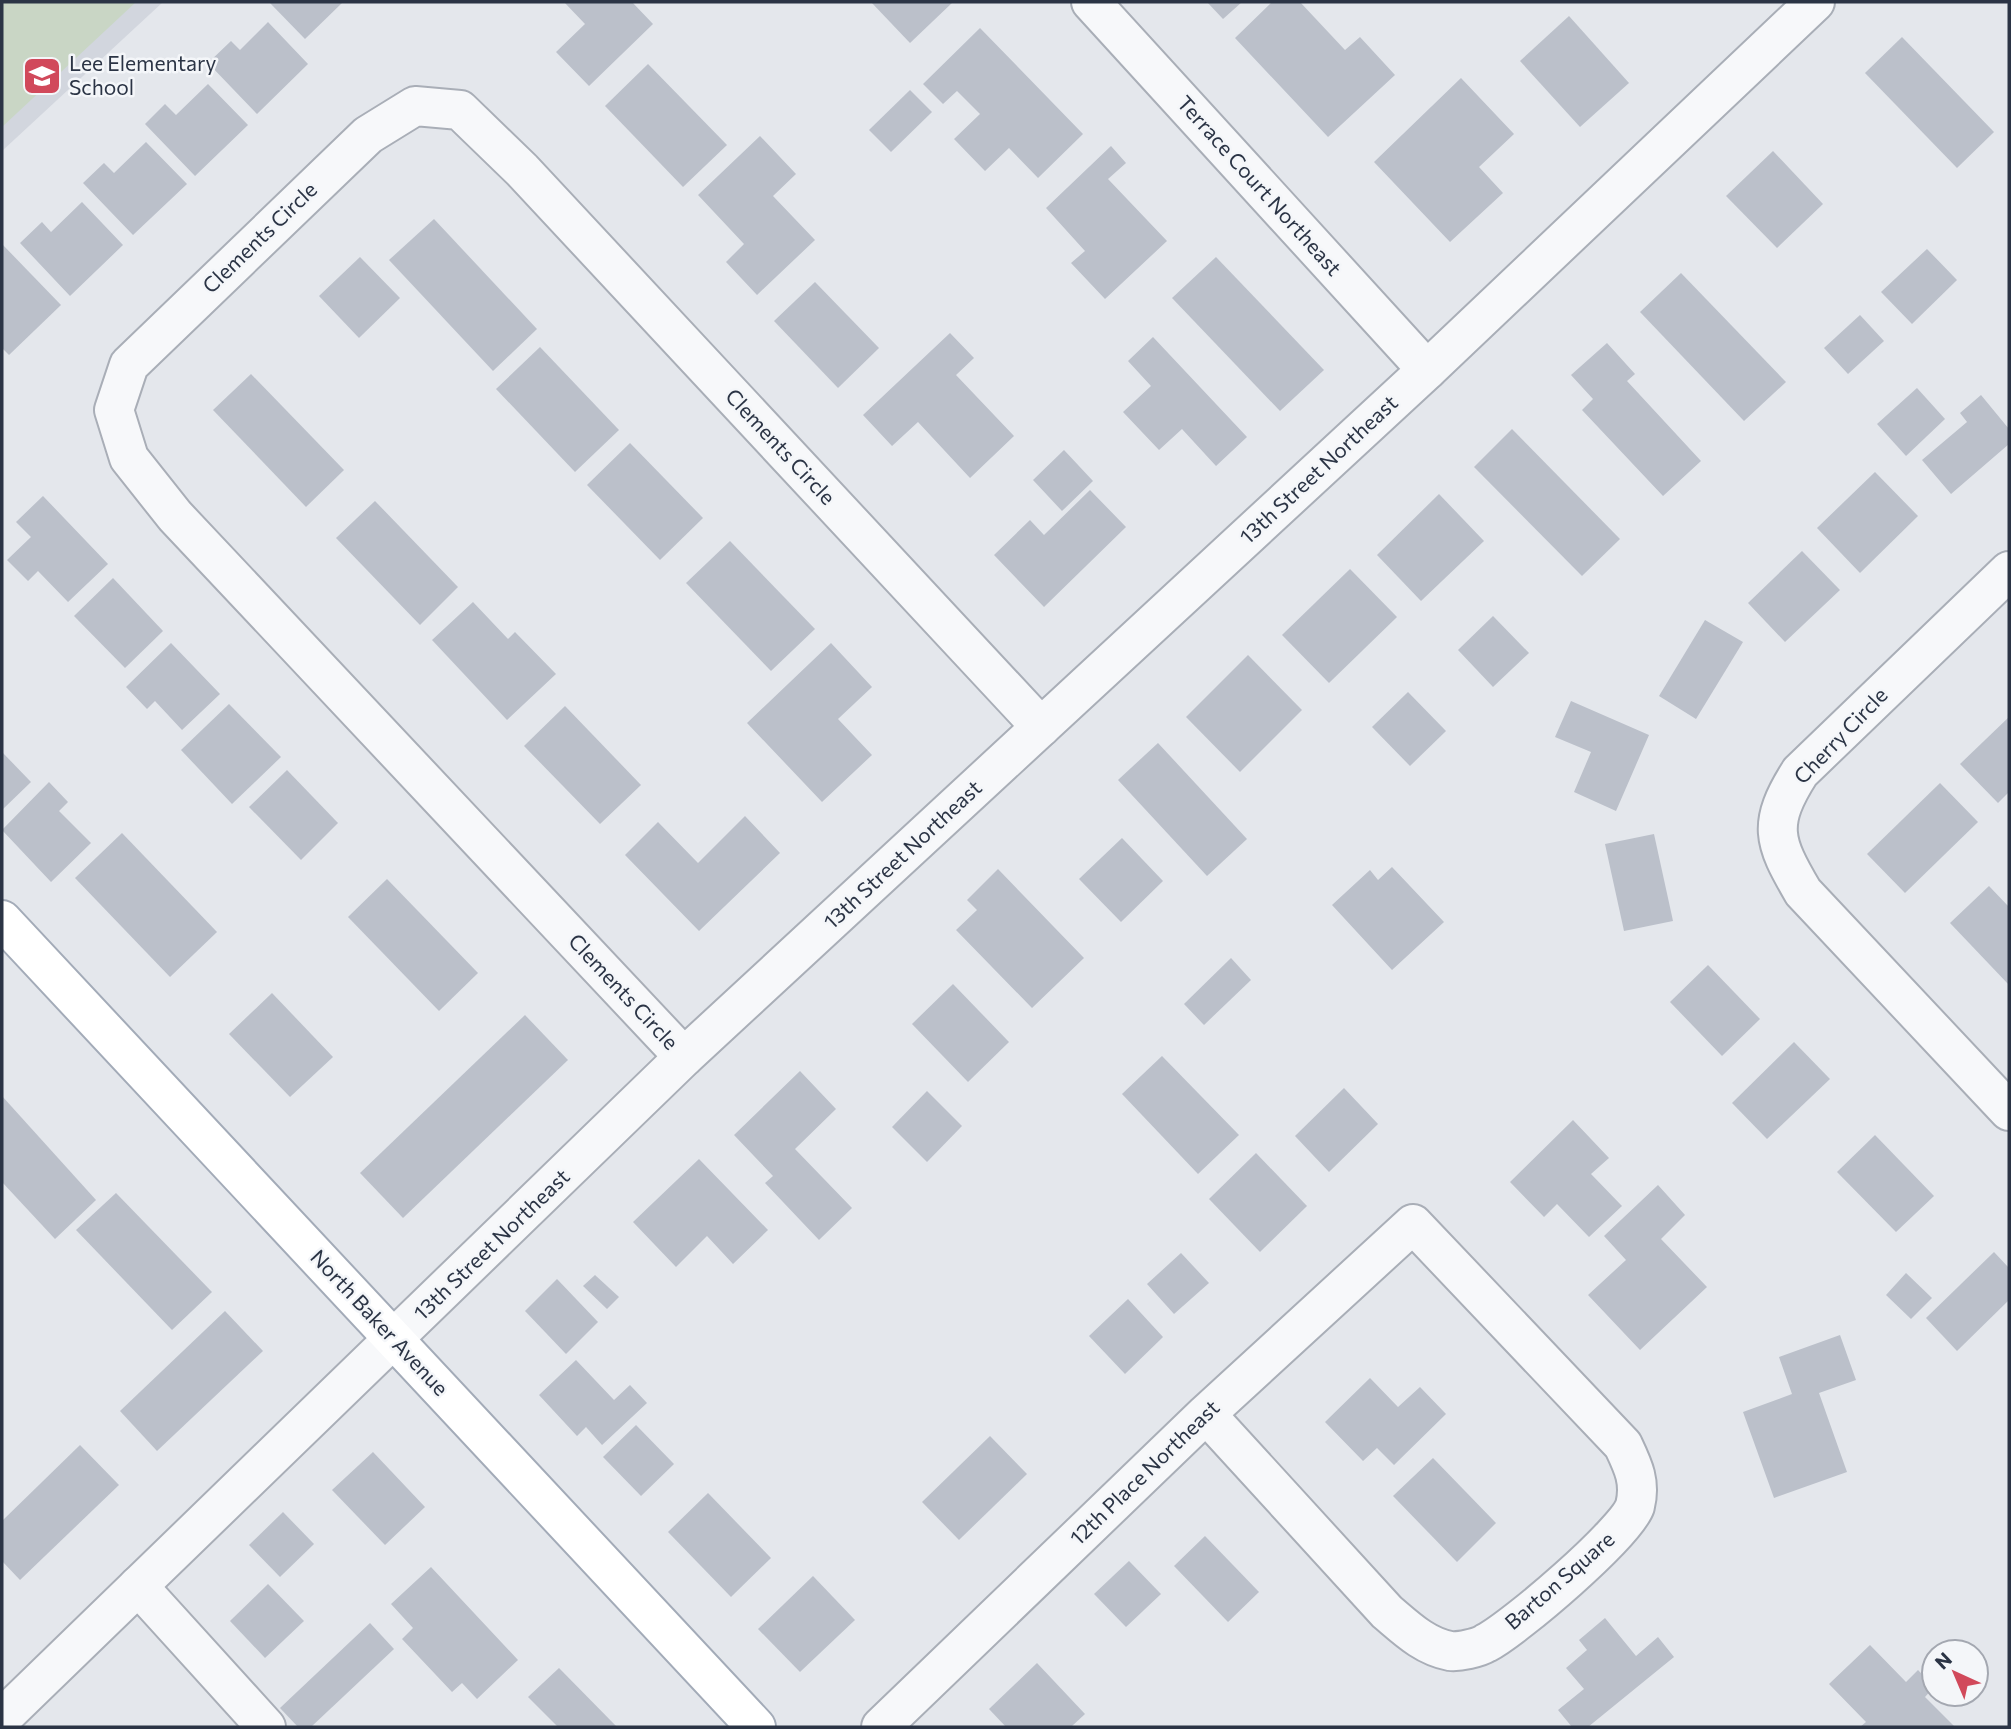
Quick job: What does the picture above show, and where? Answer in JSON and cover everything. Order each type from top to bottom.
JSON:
[{"type":"main road","name":"North Baker Avenue","points":[[2,920],[755,1727]]},
{"type":"street","name":"Terrace Court Northeast","points":[[1091,2],[1427,370]]},
{"type":"street","name":"13th Street Northeast","points":[[2,1718],[15,1682],[138,1586],[684,1058],[1427,370],[1815,2]]},
{"type":"street","name":"Clements Circle","points":[[684,1058],[176,516],[129,458],[114,410],[129,365],[368,135],[415,106],[460,110],[522,170],[1041,727]]},
{"type":"street","name":"Cherry Circle","points":[[2009,571],[1800,772],[1780,803],[1775,835],[1788,867],[1803,892],[2009,1111]]},
{"type":"street","name":"Barton Square","points":[[1206,1413],[1387,1612],[1419,1639],[1452,1651],[1485,1644],[1515,1623],[1613,1537],[1634,1508],[1639,1477],[1623,1445],[1413,1224]]},
{"type":"street","name":"12th Place Northeast","points":[[881,1727],[1206,1413],[1413,1224]]},
{"type":"street","points":[[138,1586],[266,1727]]},
{"type":"shaded area","name":"Lee Elementary School","points":[[2,2],[163,2],[2,151]]},
{"type":"green space","name":"Lee Elementary School","points":[[2,2],[136,2],[2,127]]},
{"type":"building","points":[[269,2],[343,2],[305,39]]},
{"type":"building","points":[[564,2],[632,2],[653,24],[589,86],[556,52],[585,24]]},
{"type":"building","points":[[871,2],[953,2],[910,43]]},
{"type":"building","points":[[1207,2],[1242,2],[1223,19]]},
{"type":"building","points":[[1272,2],[1300,2],[1345,50],[1360,37],[1395,75],[1328,137],[1235,38]]},
{"type":"building","points":[[1569,16],[1629,83],[1580,127],[1520,61]]},
{"type":"building","points":[[268,22],[308,64],[257,114],[208,63],[231,41],[240,50]]},
{"type":"building","points":[[980,28],[1083,134],[1038,178],[1009,148],[985,171],[954,139],[980,114],[957,91],[943,104],[923,84]]},
{"type":"building","points":[[1902,37],[1994,132],[1957,168],[1865,73]]},
{"type":"building","points":[[648,64],[727,145],[683,187],[605,106]]},
{"type":"building","points":[[1461,78],[1514,134],[1479,167],[1503,193],[1450,242],[1374,162]]},
{"type":"building","points":[[208,84],[248,125],[195,176],[145,124],[165,104],[176,115]]},
{"type":"building","points":[[910,90],[932,112],[891,152],[869,130]]},
{"type":"building","points":[[760,136],[796,174],[773,196],[815,240],[757,295],[726,262],[744,244],[698,195]]},
{"type":"building","points":[[146,142],[187,184],[133,235],[83,183],[104,163],[114,173]]},
{"type":"building","points":[[1111,146],[1126,163],[1108,179],[1167,241],[1105,299],[1071,263],[1085,251],[1046,208]]},
{"type":"building","points":[[1773,151],[1823,204],[1777,248],[1726,196]]},
{"type":"building","points":[[82,202],[123,245],[70,296],[20,243],[42,222],[51,232]]},
{"type":"building","points":[[434,219],[537,329],[493,371],[389,260]]},
{"type":"building","points":[[2,244],[61,305],[9,355],[2,348]]},
{"type":"building","points":[[1927,249],[1957,280],[1912,324],[1881,292]]},
{"type":"building","points":[[360,257],[400,298],[359,338],[319,296]]},
{"type":"building","points":[[1216,257],[1324,370],[1280,411],[1172,298]]},
{"type":"building","points":[[1681,273],[1786,382],[1744,421],[1640,312]]},
{"type":"building","points":[[815,282],[879,348],[838,388],[774,321]]},
{"type":"building","points":[[1860,315],[1884,341],[1848,374],[1824,348]]},
{"type":"building","points":[[950,333],[974,358],[956,375],[1014,436],[970,478],[918,422],[892,446],[863,415]]},
{"type":"building","points":[[1153,337],[1247,437],[1216,466],[1182,429],[1159,450],[1123,412],[1151,386],[1128,361]]},
{"type":"building","points":[[1607,343],[1635,374],[1627,381],[1701,461],[1663,496],[1582,410],[1593,399],[1571,375]]},
{"type":"building","points":[[540,347],[619,430],[575,472],[496,389]]},
{"type":"building","points":[[251,374],[344,470],[306,507],[213,410]]},
{"type":"building","points":[[1917,388],[1945,419],[1906,456],[1877,424]]},
{"type":"building","points":[[1981,395],[2009,429],[2009,444],[1951,494],[1922,460],[1967,422],[1960,413]]},
{"type":"building","points":[[1512,429],[1620,539],[1582,576],[1474,467]]},
{"type":"building","points":[[630,443],[703,518],[660,560],[587,485]]},
{"type":"building","points":[[1064,450],[1093,481],[1062,511],[1033,480]]},
{"type":"building","points":[[1875,472],[1918,516],[1860,573],[1817,528]]},
{"type":"building","points":[[1090,490],[1126,527],[1044,607],[994,555],[1030,520],[1044,535]]},
{"type":"building","points":[[1439,494],[1484,541],[1421,601],[1377,555]]},
{"type":"building","points":[[43,496],[108,564],[68,602],[38,571],[28,581],[7,560],[31,537],[16,522]]},
{"type":"building","points":[[375,501],[458,587],[420,625],[336,538]]},
{"type":"building","points":[[730,541],[815,629],[771,671],[686,583]]},
{"type":"building","points":[[1802,551],[1840,590],[1785,642],[1748,603]]},
{"type":"building","points":[[1350,569],[1397,617],[1329,683],[1282,635]]},
{"type":"building","points":[[113,578],[163,631],[125,668],[74,616]]},
{"type":"building","points":[[473,602],[508,639],[515,632],[556,674],[507,720],[432,640]]},
{"type":"building","points":[[1493,616],[1529,653],[1493,687],[1458,650]]},
{"type":"building","points":[[1705,620],[1743,642],[1696,719],[1659,696]]},
{"type":"building","points":[[171,643],[220,694],[182,730],[155,701],[147,709],[126,687]]},
{"type":"building","points":[[831,643],[872,687],[838,719],[872,755],[822,802],[747,723]]},
{"type":"building","points":[[1248,655],[1302,710],[1240,772],[1186,717]]},
{"type":"building","points":[[1408,692],[1446,731],[1410,766],[1372,727]]},
{"type":"building","points":[[1571,701],[1649,735],[1616,811],[1574,792],[1591,752],[1555,737]]},
{"type":"building","points":[[229,704],[281,757],[232,804],[181,750]]},
{"type":"building","points":[[565,706],[641,785],[600,824],[524,746]]},
{"type":"building","points":[[2009,717],[2009,792],[1998,803],[1960,764]]},
{"type":"building","points":[[1158,743],[1247,839],[1207,876],[1118,780]]},
{"type":"building","points":[[2,752],[31,782],[2,810]]},
{"type":"building","points":[[287,770],[338,823],[301,860],[249,807]]},
{"type":"building","points":[[49,782],[68,802],[59,811],[91,843],[51,882],[2,830]]},
{"type":"building","points":[[1940,783],[1978,822],[1905,893],[1867,854]]},
{"type":"building","points":[[745,816],[780,853],[699,931],[625,855],[658,822],[698,863]]},
{"type":"building","points":[[122,833],[217,932],[170,977],[75,878]]},
{"type":"building","points":[[1654,834],[1673,921],[1624,931],[1605,844]]},
{"type":"building","points":[[1122,838],[1163,881],[1121,922],[1079,879]]},
{"type":"building","points":[[1392,867],[1444,922],[1392,970],[1332,905],[1370,870],[1378,880]]},
{"type":"building","points":[[998,869],[1084,958],[1032,1008],[956,930],[977,910],[967,900]]},
{"type":"building","points":[[387,879],[478,973],[439,1011],[348,917]]},
{"type":"building","points":[[1989,886],[2009,907],[2009,985],[1950,923]]},
{"type":"building","points":[[1231,958],[1251,980],[1204,1025],[1184,1004]]},
{"type":"building","points":[[1708,965],[1760,1019],[1722,1056],[1670,1002]]},
{"type":"building","points":[[953,984],[1009,1042],[968,1082],[912,1024]]},
{"type":"building","points":[[272,993],[333,1057],[290,1097],[229,1034]]},
{"type":"building","points":[[525,1015],[568,1060],[403,1218],[360,1173]]},
{"type":"building","points":[[1794,1042],[1830,1079],[1767,1139],[1732,1103]]},
{"type":"building","points":[[1162,1056],[1239,1135],[1198,1174],[1122,1094]]},
{"type":"building","points":[[800,1071],[836,1109],[795,1149],[852,1208],[819,1240],[765,1183],[773,1176],[734,1135]]},
{"type":"building","points":[[1344,1088],[1378,1124],[1329,1172],[1295,1136]]},
{"type":"building","points":[[927,1091],[962,1126],[927,1162],[892,1127]]},
{"type":"building","points":[[2,1096],[96,1200],[55,1239],[2,1182]]},
{"type":"building","points":[[1573,1120],[1609,1158],[1591,1174],[1622,1206],[1589,1237],[1557,1204],[1544,1217],[1510,1182]]},
{"type":"building","points":[[1875,1135],[1934,1196],[1896,1232],[1837,1172]]},
{"type":"building","points":[[1256,1153],[1307,1206],[1260,1252],[1209,1199]]},
{"type":"building","points":[[699,1159],[768,1230],[733,1264],[707,1236],[676,1267],[633,1222]]},
{"type":"building","points":[[1658,1185],[1685,1215],[1661,1239],[1707,1287],[1640,1350],[1588,1295],[1626,1260],[1604,1236]]},
{"type":"building","points":[[116,1193],[212,1292],[172,1330],[76,1230]]},
{"type":"building","points":[[1994,1252],[2009,1268],[2009,1300],[1957,1351],[1926,1318]]},
{"type":"building","points":[[1181,1253],[1209,1283],[1174,1314],[1147,1284]]},
{"type":"building","points":[[1906,1273],[1932,1298],[1911,1319],[1886,1295]]},
{"type":"building","points":[[595,1275],[619,1297],[607,1309],[583,1286]]},
{"type":"building","points":[[557,1279],[598,1322],[566,1354],[525,1311]]},
{"type":"building","points":[[1128,1299],[1163,1337],[1125,1374],[1089,1336]]},
{"type":"building","points":[[225,1311],[263,1351],[157,1451],[120,1411]]},
{"type":"building","points":[[1840,1335],[1856,1380],[1819,1393],[1847,1472],[1774,1498],[1743,1412],[1792,1394],[1779,1357]]},
{"type":"building","points":[[576,1360],[614,1400],[630,1385],[647,1403],[602,1445],[586,1427],[577,1436],[539,1395]]},
{"type":"building","points":[[1370,1378],[1398,1407],[1420,1387],[1446,1414],[1394,1465],[1377,1448],[1363,1461],[1325,1422]]},
{"type":"building","points":[[636,1425],[674,1464],[641,1496],[603,1457]]},
{"type":"building","points":[[990,1436],[1027,1474],[959,1540],[922,1502]]},
{"type":"building","points":[[80,1445],[119,1485],[20,1580],[2,1561],[2,1521]]},
{"type":"building","points":[[373,1452],[425,1507],[385,1545],[332,1490]]},
{"type":"building","points":[[1433,1458],[1496,1523],[1457,1562],[1393,1496]]},
{"type":"building","points":[[708,1493],[771,1558],[731,1597],[668,1532]]},
{"type":"building","points":[[283,1512],[314,1544],[280,1577],[249,1545]]},
{"type":"building","points":[[1205,1536],[1259,1592],[1228,1622],[1174,1566]]},
{"type":"building","points":[[1129,1561],[1161,1594],[1126,1627],[1094,1594]]},
{"type":"building","points":[[431,1567],[518,1660],[477,1699],[462,1683],[452,1692],[402,1639],[413,1628],[391,1604]]},
{"type":"building","points":[[813,1576],[855,1620],[800,1672],[758,1629]]},
{"type":"building","points":[[268,1584],[304,1621],[265,1658],[230,1621]]},
{"type":"building","points":[[1605,1618],[1636,1656],[1658,1637],[1674,1657],[1588,1727],[1572,1727],[1558,1710],[1584,1689],[1566,1668],[1587,1650],[1579,1640]]},
{"type":"building","points":[[370,1623],[394,1649],[311,1727],[298,1727],[280,1708]]},
{"type":"building","points":[[1870,1645],[1906,1682],[1918,1670],[1920,1708],[1936,1708],[1955,1727],[1860,1727],[1866,1722],[1829,1684]]},
{"type":"building","points":[[1037,1663],[1085,1714],[1071,1727],[1006,1727],[989,1709]]},
{"type":"building","points":[[559,1668],[617,1727],[558,1727],[528,1697]]},
{"type":"place","name":"Lee Elementary School","points":[[42,76]]}]
